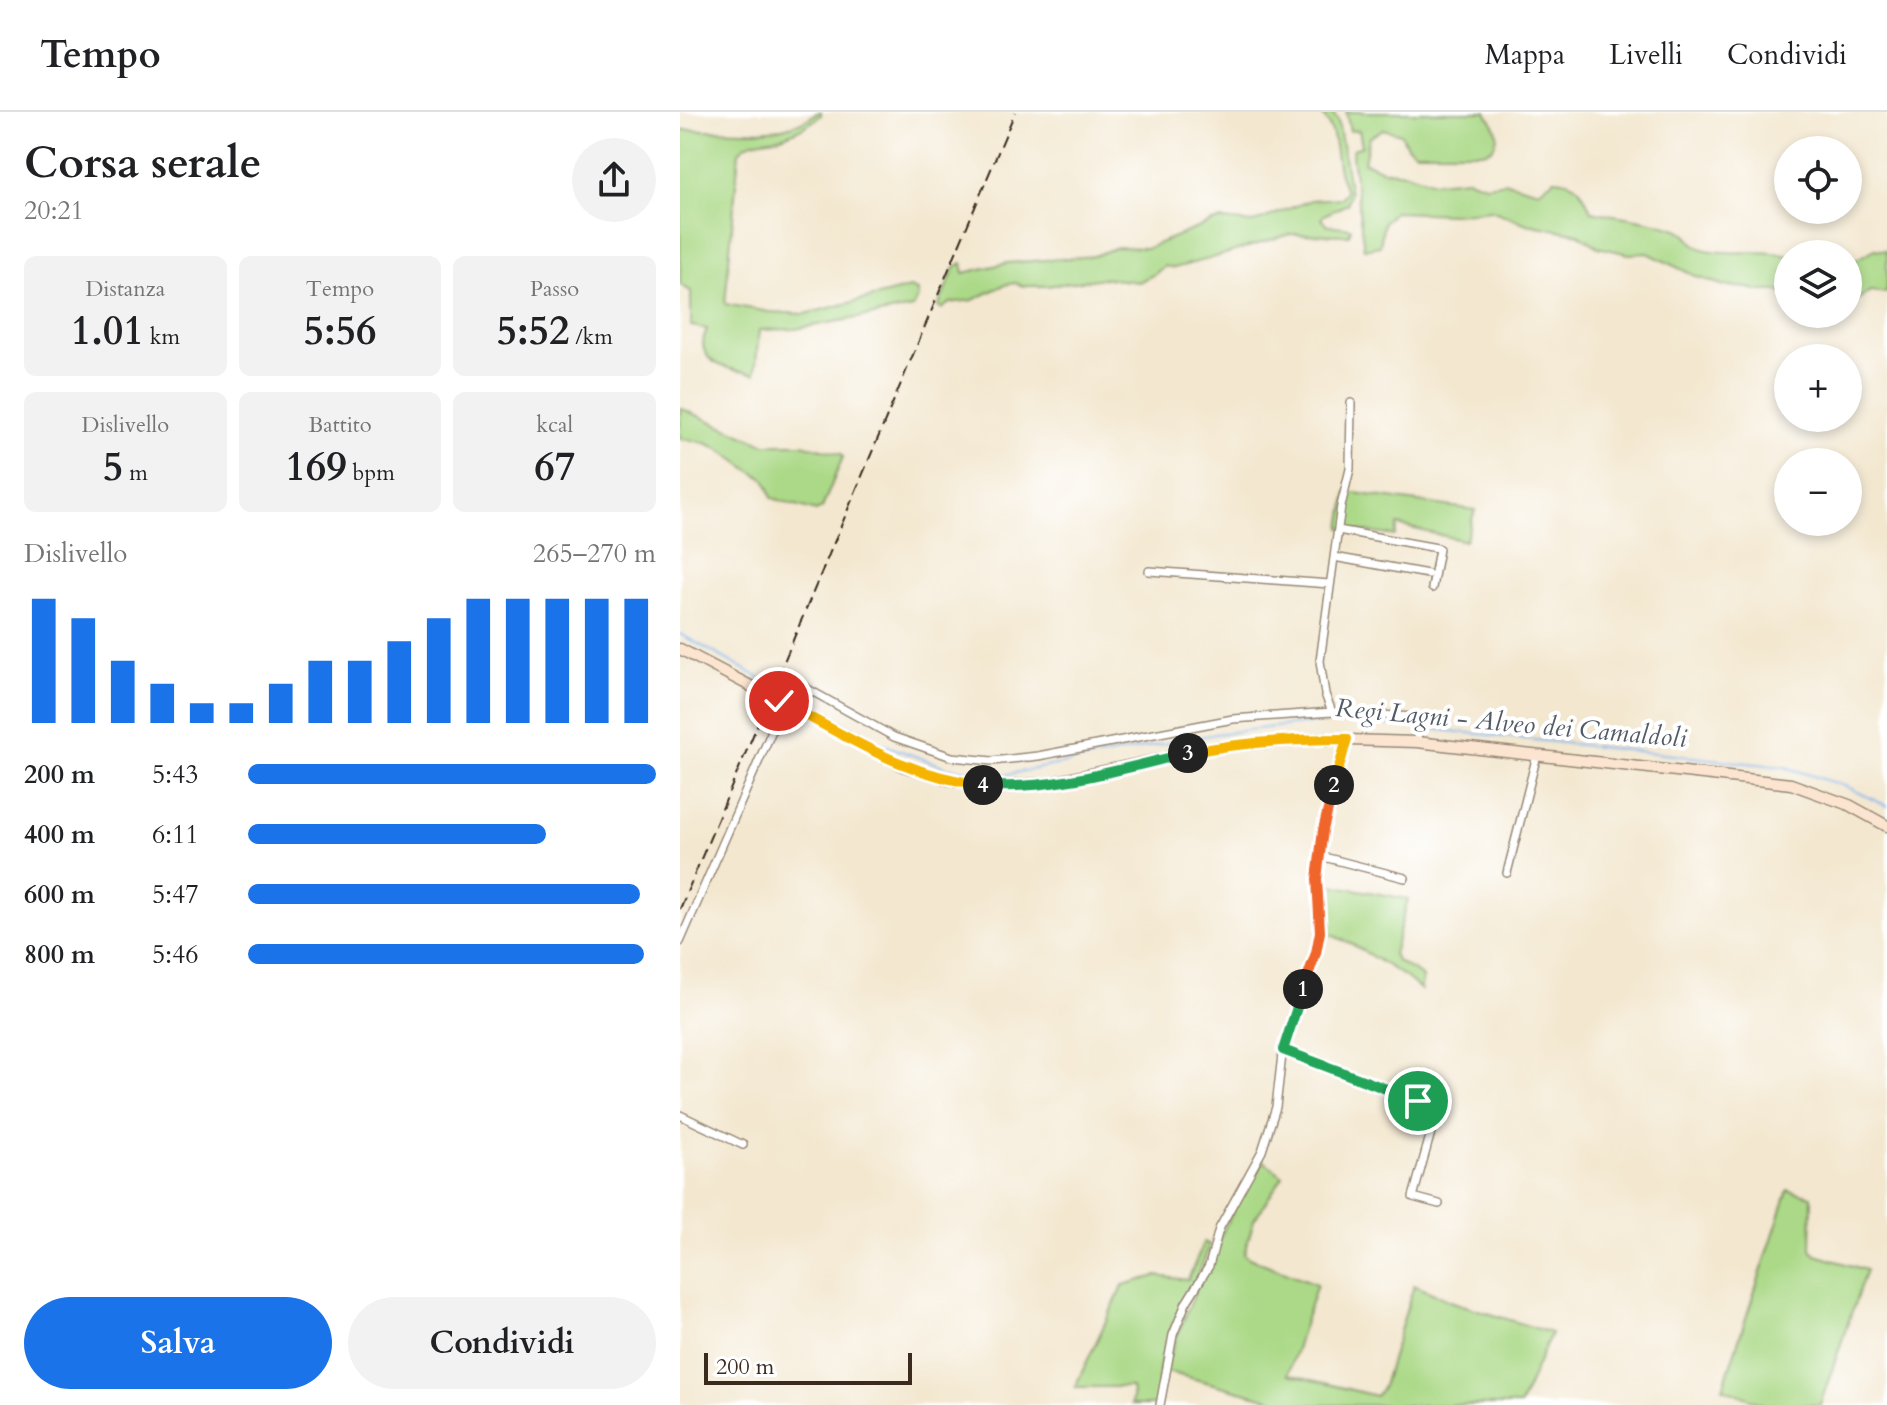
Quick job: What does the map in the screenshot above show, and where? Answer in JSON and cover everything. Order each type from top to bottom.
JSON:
[{"type":"street","points":[[1332,712],[1325,694],[1320,661],[1338,530],[1350,469],[1351,403]]},
{"type":"street","points":[[1338,530],[1437,548],[1432,588]]},
{"type":"street","points":[[1334,557],[1428,574]]},
{"type":"street","points":[[1149,571],[1330,584]]},
{"type":"street","points":[[680,649],[903,766],[949,780],[998,786],[1048,783],[1217,747],[1282,740],[1417,738],[1791,784],[1849,805],[1887,826]]},
{"type":"street","points":[[790,679],[894,737],[952,757],[992,761],[1038,756],[1233,719],[1332,712],[1408,715],[1417,720],[1417,738]]},
{"type":"street","points":[[680,942],[784,703]]},
{"type":"street","points":[[1160,1405],[1173,1335],[1186,1303],[1209,1266],[1219,1229],[1262,1151],[1276,1107],[1283,1050],[1316,953],[1320,932],[1317,879],[1323,830],[1347,739]]},
{"type":"street","points":[[1507,873],[1537,755]]},
{"type":"street","points":[[1320,856],[1405,878]]},
{"type":"street","points":[[1283,1050],[1438,1107],[1413,1197],[1439,1204]]},
{"type":"street","points":[[680,1115],[743,1145]]},
{"type":"green space","points":[[818,112],[821,115],[802,128],[781,137],[752,142],[739,152],[725,304],[769,312],[805,314],[910,288],[917,291],[918,297],[913,308],[795,329],[759,330],[755,374],[724,367],[715,363],[704,350],[707,329],[691,326],[691,291],[680,285],[680,130],[770,130],[803,121]]},
{"type":"green space","points":[[1319,112],[1333,114],[1338,121],[1350,193],[1347,204],[1321,219],[1327,225],[1351,228],[1349,235],[1290,234],[1174,268],[1164,266],[1139,282],[1104,278],[1047,286],[1016,283],[1004,285],[973,300],[950,303],[941,309],[938,307],[955,267],[962,263],[964,273],[1007,263],[1094,256],[1117,247],[1147,248],[1212,222],[1253,223],[1311,200],[1341,198],[1346,191],[1333,137],[1329,124]]},
{"type":"green space","points":[[1346,112],[1486,112],[1497,133],[1492,149],[1483,152],[1415,152],[1407,146],[1401,134],[1383,129],[1369,138],[1364,162],[1382,170],[1406,173],[1434,182],[1467,179],[1486,185],[1506,182],[1539,191],[1554,179],[1569,181],[1582,192],[1591,211],[1677,229],[1696,246],[1706,250],[1774,254],[1774,291],[1725,286],[1697,277],[1648,253],[1629,254],[1598,247],[1579,234],[1527,224],[1491,210],[1453,214],[1394,212],[1384,222],[1380,246],[1364,249],[1352,156],[1353,149],[1362,146],[1359,130],[1350,131]]},
{"type":"green space","points":[[1875,249],[1887,251],[1887,293],[1870,291],[1862,296],[1862,256]]},
{"type":"green space","points":[[680,408],[764,444],[802,444],[842,454],[822,508],[816,511],[772,498],[763,478],[721,451],[709,444],[680,439]]},
{"type":"green space","points":[[1347,492],[1475,510],[1465,541],[1398,525],[1395,536],[1341,528]]},
{"type":"green space","points":[[1320,883],[1408,899],[1393,954],[1397,961],[1422,977],[1421,990],[1350,943],[1322,931]]},
{"type":"green space","points":[[1260,1158],[1283,1176],[1254,1220],[1244,1254],[1317,1284],[1288,1374],[1376,1396],[1383,1386],[1414,1285],[1453,1302],[1551,1333],[1520,1405],[1293,1405],[1164,1371],[1208,1263]]},
{"type":"green space","points":[[1788,1190],[1812,1196],[1811,1250],[1816,1255],[1866,1270],[1820,1405],[1765,1405],[1723,1388]]},
{"type":"green space","points":[[1204,1242],[1210,1245],[1171,1331],[1161,1361],[1157,1405],[1131,1405],[1133,1391],[1130,1387],[1075,1387],[1123,1285],[1156,1276],[1188,1280]]},
{"type":"waterway","name":"Regi Lagni - Alveo dei Camaldoli","points":[[680,634],[879,743],[948,768],[1004,775],[1215,734],[1291,725],[1338,721],[1416,727]]},
{"type":"waterway","name":"Regi Lagni - Alveo dei Camaldoli","points":[[1422,728],[1785,767],[1845,786],[1887,806]]},
{"type":"railway","points":[[680,909],[1015,112]]},
{"type":"route","points":[[779,701],[903,766],[949,780],[998,786],[1048,783],[1217,747],[1282,740],[1347,739],[1323,830],[1317,879],[1320,932],[1316,953],[1283,1050],[1418,1101]]}]
